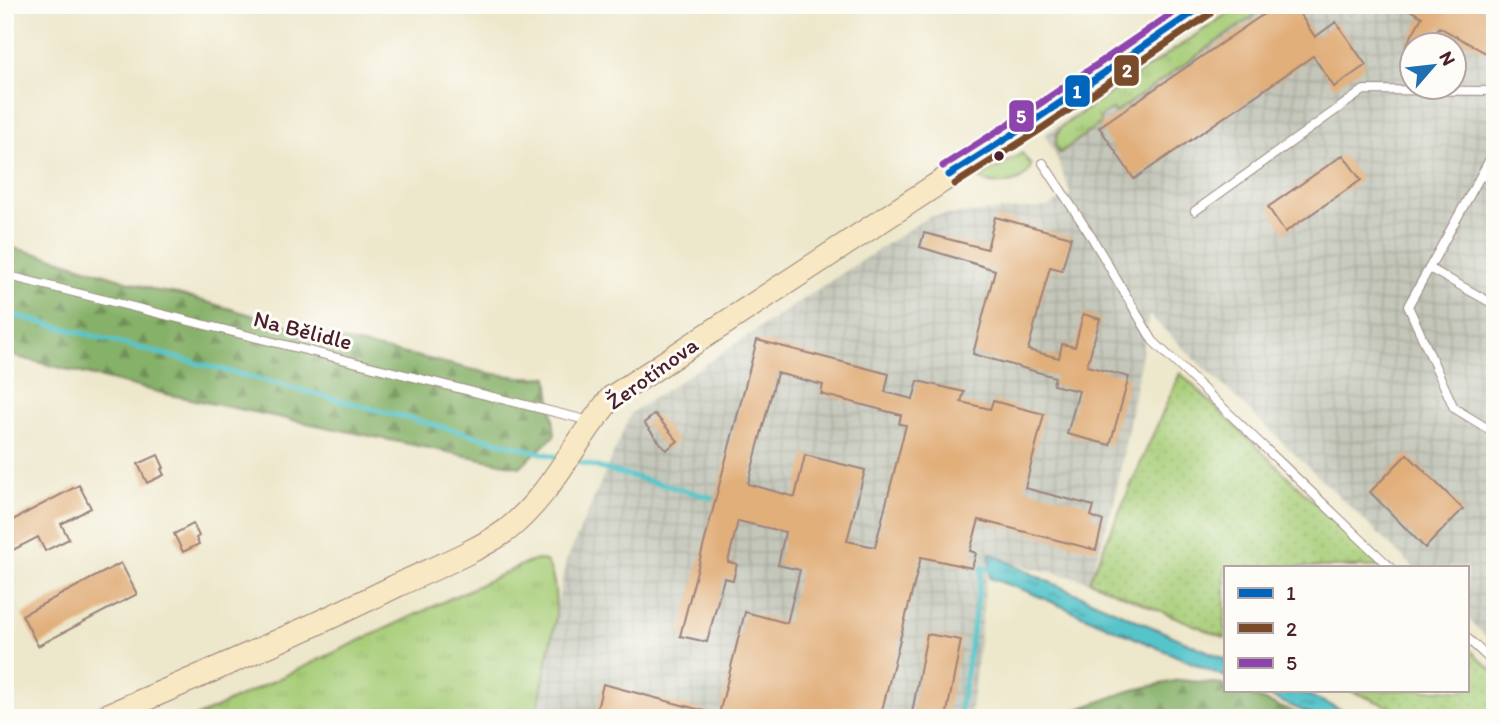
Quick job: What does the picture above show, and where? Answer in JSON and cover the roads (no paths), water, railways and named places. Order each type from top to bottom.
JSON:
[{"type":"street","name":"Žerotínova","points":[[102,718],[338,615],[506,530],[536,502],[561,469],[591,421],[612,397],[1029,124],[1204,5]]},
{"type":"lane","points":[[1195,211],[1364,90],[1495,90]]},
{"type":"lane","points":[[1495,150],[1408,306],[1454,408],[1495,433]]},
{"type":"lane","points":[[1043,163],[1091,236],[1153,341],[1389,566]]},
{"type":"lane","points":[[1481,175],[1495,182]]},
{"type":"lane","points":[[1429,268],[1495,305]]},
{"type":"lane","name":"Na Bělidle","points":[[5,275],[591,421]]},
{"type":"lane","points":[[1468,639],[1495,664]]},
{"type":"water","points":[[990,553],[1038,577],[1224,659],[1224,677],[1029,592],[990,578]]},
{"type":"water","points":[[1260,692],[1301,692],[1360,718],[1319,718]]},
{"type":"waterway","points":[[5,313],[561,458]]},
{"type":"waterway","points":[[574,461],[713,498]]},
{"type":"waterway","points":[[959,718],[982,568],[995,570]]}]
